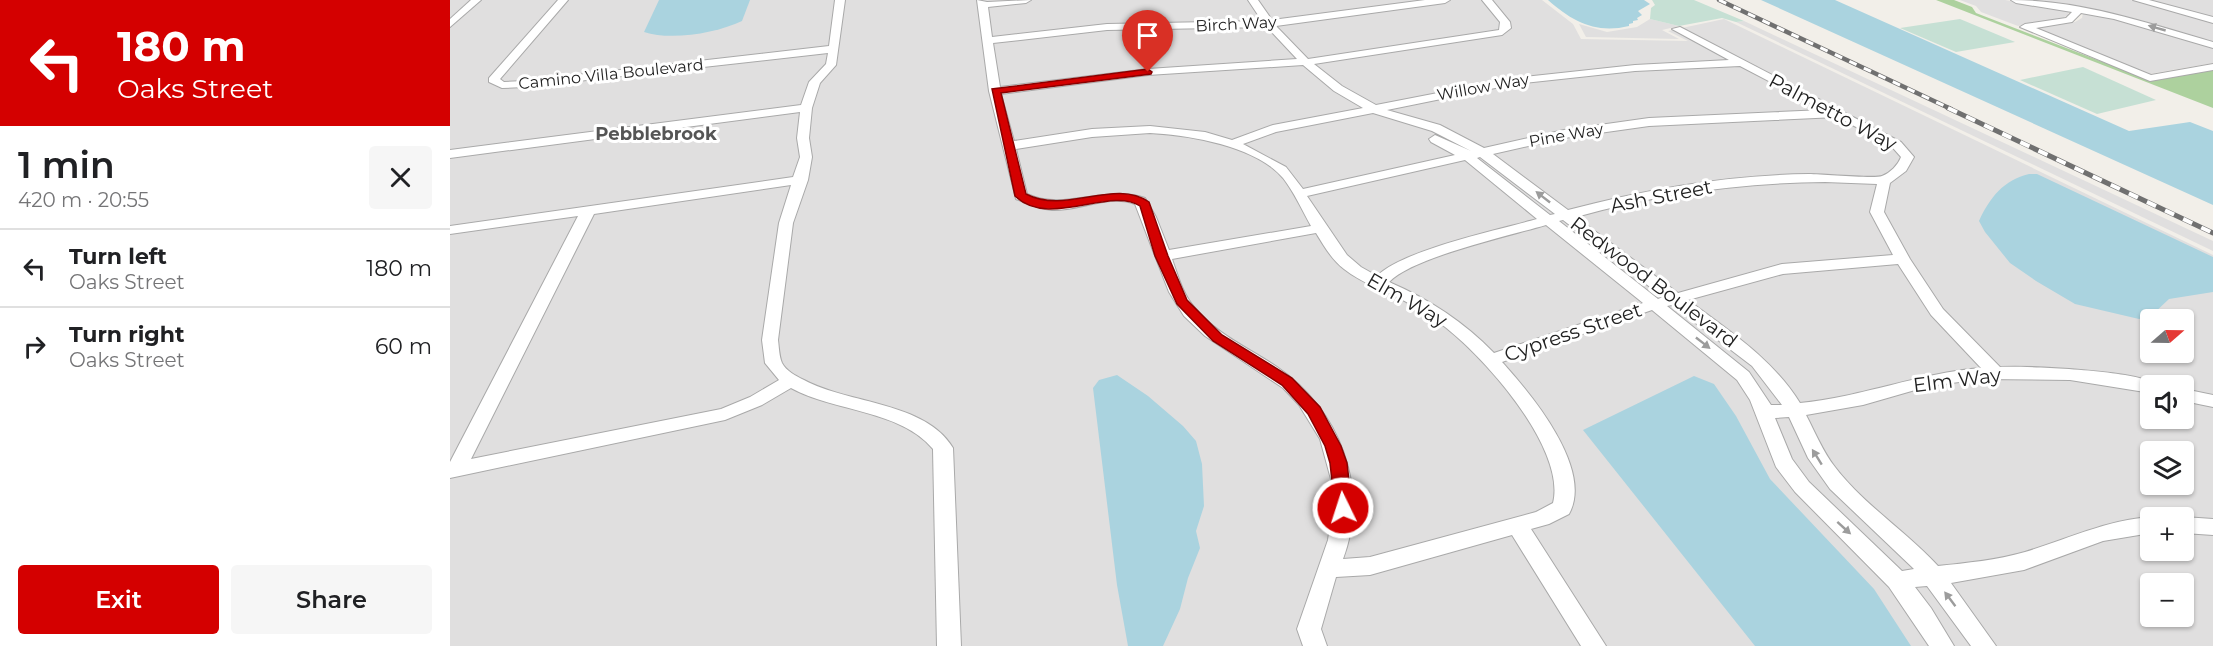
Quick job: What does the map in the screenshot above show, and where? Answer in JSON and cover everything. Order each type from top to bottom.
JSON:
[{"type":"street","points":[[450,24],[476,0]]},
{"type":"street","name":"Camino Villa Boulevard","points":[[563,0],[493,80],[502,85],[524,84],[834,49]]},
{"type":"street","points":[[840,0],[831,65],[815,82],[806,108],[803,138],[806,157],[786,224],[770,340],[771,355],[777,369],[790,381],[840,401],[922,426],[943,448],[949,646]]},
{"type":"street","points":[[1026,0],[983,2],[990,40],[995,91],[1021,196],[1034,203],[1057,206],[1115,198],[1138,200],[1147,210],[1162,256],[1182,301],[1218,338],[1287,382],[1314,411],[1323,426],[1338,463],[1343,508],[1338,542],[1309,629],[1315,646]]},
{"type":"street","name":"Redwood Boulevard","points":[[1241,0],[1262,24]]},
{"type":"street","name":"Redwood Boulevard","points":[[1253,0],[1270,43],[1373,109],[1438,129],[1466,141],[1758,362],[1771,375],[1795,410],[1807,440],[1829,474],[1842,490],[1909,549],[1984,646]]},
{"type":"street","name":"Birch Way","points":[[990,40],[1107,27],[1262,24],[1445,0]]},
{"type":"street","points":[[995,91],[1148,72],[1301,62],[1502,32],[1506,26],[1487,0]]},
{"type":"street","points":[[2016,0],[2117,17],[2213,45]]},
{"type":"street","points":[[2138,0],[2213,20]]},
{"type":"street","points":[[2077,10],[2075,16],[2069,20],[2025,27],[2150,78],[2213,67]]},
{"type":"street","name":"Palmetto Way","points":[[1677,29],[1891,141],[1906,153],[1908,157],[1904,166],[1884,181],[1877,212],[1902,259],[1937,312],[1996,373]]},
{"type":"street","name":"Redwood Boulevard","points":[[1301,62],[1335,99],[1356,112],[1434,138],[1467,156],[1729,363],[1752,389],[1764,412],[1783,462],[1802,487],[1869,550],[1897,581],[1923,615],[1942,646]]},
{"type":"street","name":"Willow Way","points":[[1232,144],[1273,129],[1548,76],[1635,68],[1740,63]]},
{"type":"street","points":[[450,154],[806,108]]},
{"type":"street","name":"Pine Way","points":[[1299,194],[1564,134],[1649,122],[1839,113]]},
{"type":"street","name":"Elm Way","points":[[1008,146],[1097,133],[1137,130],[1186,133],[1232,144],[1272,165],[1287,176],[1347,264],[1419,302],[1473,342],[1510,381],[1543,428],[1567,485],[1567,494],[1562,508],[1542,518],[1517,525]]},
{"type":"street","points":[[450,230],[801,180]]},
{"type":"street","name":"Ash Street","points":[[1380,282],[1390,272],[1410,261],[1644,196],[1715,185],[1795,180],[1884,181]]},
{"type":"street","points":[[453,471],[589,209]]},
{"type":"street","points":[[1162,256],[1322,228]]},
{"type":"street","name":"Cypress Street","points":[[1491,360],[1674,298],[1782,269],[1902,259]]},
{"type":"street","name":"Elm Way","points":[[1764,412],[1795,410],[1864,399],[1929,380],[1996,373],[2066,375],[2140,385]]},
{"type":"street","points":[[453,471],[725,414],[756,401],[790,381]]},
{"type":"street","points":[[2194,397],[2213,401]]},
{"type":"street","points":[[1328,568],[1370,566],[1517,525],[1594,646]]},
{"type":"street","points":[[1897,581],[2023,561],[2106,530],[2140,526]]},
{"type":"street","points":[[2194,526],[2213,527]]},
{"type":"shaded area","points":[[450,0],[1542,0],[1573,24],[1581,39],[1688,41],[1668,31],[1724,19],[2213,255],[2213,646],[450,646]]},
{"type":"shaded area","points":[[1960,0],[2005,0],[2069,11],[2068,15],[2063,18],[2018,26],[1981,12],[1976,6]]},
{"type":"shaded area","points":[[2027,0],[2131,0],[2213,22],[2213,42],[2118,15]]},
{"type":"shaded area","points":[[2146,0],[2213,0],[2213,18]]},
{"type":"shaded area","points":[[2083,13],[2112,18],[2213,47],[2213,63],[2149,74],[2033,29],[2075,22],[2082,18]]},
{"type":"shaded area","points":[[1650,19],[1679,26],[1662,30],[1679,39],[1586,37],[1579,24],[1607,32],[1637,27]]},
{"type":"shaded area","points":[[1744,21],[2213,241],[2213,251],[1736,22]]},
{"type":"green space","points":[[1652,0],[1694,0],[1744,21],[1736,22],[1722,18],[1679,26],[1650,19],[1651,8],[1655,5]]},
{"type":"green space","points":[[1936,0],[1954,0],[1972,7],[1976,13],[2152,81],[2213,70],[2213,108]]},
{"type":"green space","points":[[1960,19],[2015,42],[1956,52],[1900,28]]},
{"type":"green space","points":[[2083,67],[2156,100],[2097,114],[2020,80]]},
{"type":"water","points":[[659,0],[750,0],[742,21],[707,32],[667,36],[644,32]]},
{"type":"water","points":[[1548,0],[1644,0],[1650,4],[1638,11],[1642,15],[1629,26],[1606,28],[1595,27],[1576,20]]},
{"type":"water","points":[[1761,0],[1835,0],[2129,131],[2190,122],[2213,131],[2213,205]]},
{"type":"water","points":[[2037,174],[2213,257],[2213,292],[2169,299],[2158,309],[2140,309],[2139,319],[2075,304],[2036,281],[2010,263],[1979,221],[1993,197],[2005,185],[2020,177]]},
{"type":"water","points":[[1117,375],[1148,396],[1183,426],[1196,441],[1202,464],[1204,506],[1196,531],[1200,548],[1188,578],[1180,609],[1163,646],[1128,646],[1117,585],[1093,388],[1099,380]]},
{"type":"water","points":[[1694,376],[1714,384],[1736,416],[1770,479],[1874,589],[1911,646],[1755,646],[1583,430]]},
{"type":"railway","points":[[1719,0],[1951,109]]},
{"type":"railway","points":[[1948,108],[2213,233]]},
{"type":"district","name":"Pebblebrook","points":[[656,134]]},
{"type":"route","points":[[1148,72],[995,91],[1018,190],[1021,196],[1034,203],[1057,206],[1125,197],[1138,200],[1145,205],[1162,256],[1182,301],[1192,314],[1218,338],[1287,382],[1314,411],[1333,446],[1342,484],[1343,508]]}]
